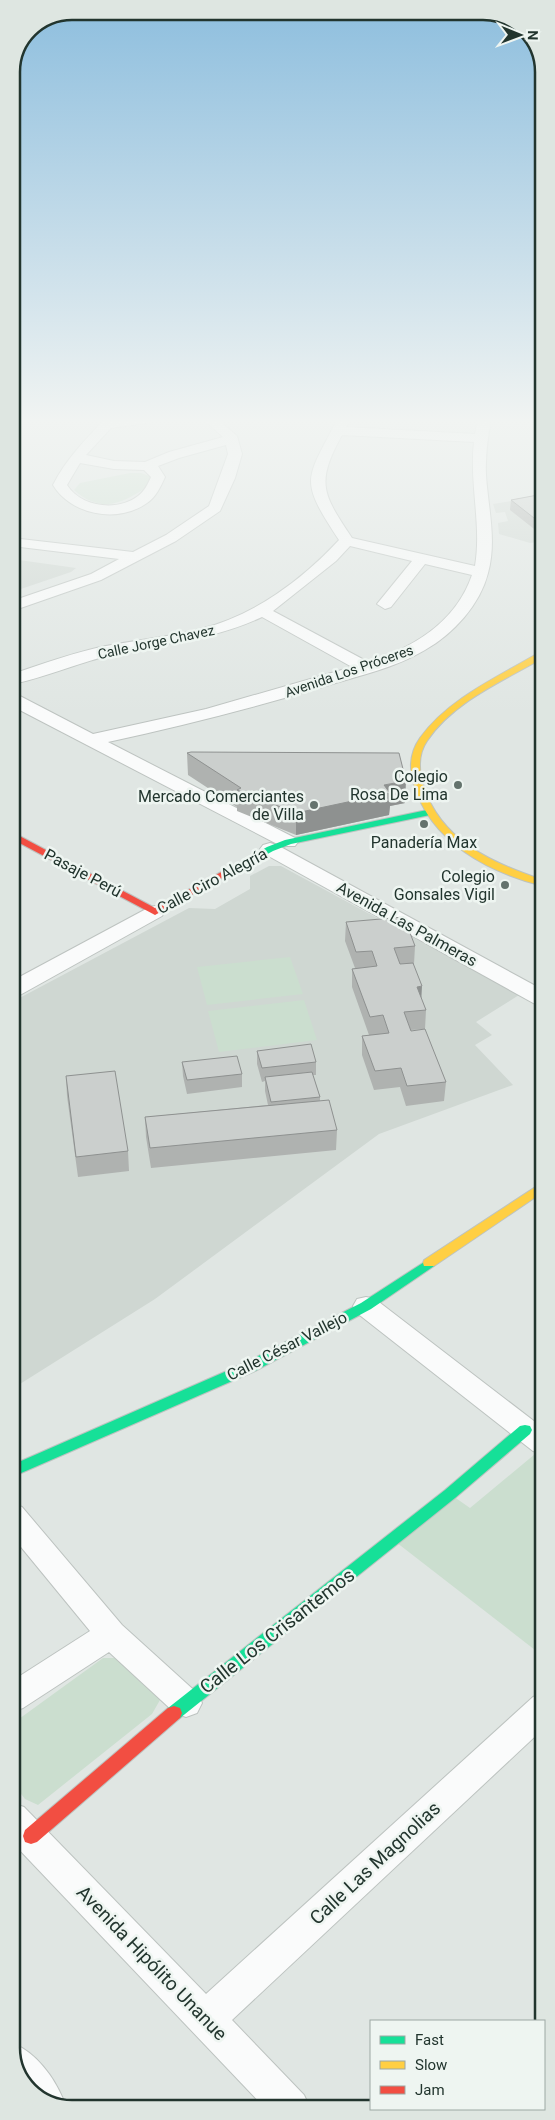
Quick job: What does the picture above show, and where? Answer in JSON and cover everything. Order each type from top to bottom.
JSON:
[{"type":"street","points":[[20,603],[96,577],[138,557],[202,517]]},
{"type":"street","points":[[332,517],[347,541],[481,572]]},
{"type":"street","name":"Avenida Los Próceres","points":[[90,740],[149,728],[268,698],[409,653],[431,640],[448,625],[465,604],[481,572],[483,517]]},
{"type":"street","name":"Calle Jorge Chavez","points":[[20,677],[105,651],[202,634],[234,624],[262,610],[331,558],[347,541]]},
{"type":"street","points":[[20,543],[138,557]]},
{"type":"street","points":[[385,604],[422,558]]},
{"type":"street","points":[[262,610],[366,668]]},
{"type":"street","points":[[535,659],[446,716],[427,735],[414,756],[415,784],[427,813],[452,838],[485,860],[535,880]]},
{"type":"street","name":"Avenida Las Palmeras","points":[[20,703],[90,740],[279,846],[535,994]]},
{"type":"street","name":"Calle Ciro Alegría","points":[[20,986],[279,846],[427,813]]},
{"type":"street","name":"Pasaje Perú","points":[[20,839],[155,912]]},
{"type":"street","name":"Calle César Vallejo","points":[[20,1468],[250,1367],[366,1306],[535,1191]]},
{"type":"street","points":[[366,1306],[534,1436]]},
{"type":"street","name":"Calle Los Crisantemos","points":[[22,1827],[186,1703],[450,1494],[534,1436]]},
{"type":"street","points":[[20,1525],[111,1634],[186,1703]]},
{"type":"street","points":[[20,1693],[111,1634]]},
{"type":"street","name":"Calle Las Magnolias","points":[[206,2019],[535,1715]]},
{"type":"street","name":"Avenida Hipólito Unanue","points":[[22,1827],[283,2100]]},
{"type":"shaded area","points":[[507,517],[535,517],[535,542],[530,543],[499,534],[498,523],[508,521]]},
{"type":"shaded area","points":[[20,560],[76,568],[71,572],[20,589]]},
{"type":"shaded area","points":[[269,866],[281,866],[519,995],[476,1022],[492,1035],[475,1045],[513,1085],[379,1134],[155,1299],[20,1384],[20,998],[189,908],[215,909],[250,889],[250,876]]},
{"type":"green space","points":[[290,957],[303,994],[207,1005],[197,967]]},
{"type":"green space","points":[[304,1000],[317,1040],[219,1052],[208,1011]]},
{"type":"green space","points":[[535,1454],[535,1650],[392,1539],[450,1494],[470,1508]]},
{"type":"green space","points":[[103,1658],[121,1658],[160,1700],[152,1714],[38,1805],[25,1799],[20,1792],[20,1718]]},
{"type":"building","points":[[187,753],[399,753],[406,781],[384,785],[390,793],[296,813],[237,790],[241,788]]},
{"type":"building","points":[[404,917],[415,946],[394,948],[400,964],[413,963],[422,986],[417,987],[426,1010],[404,1012],[411,1031],[425,1029],[446,1082],[407,1086],[401,1068],[375,1071],[362,1036],[389,1033],[383,1015],[370,1017],[352,969],[377,966],[372,951],[356,952],[346,922]]},
{"type":"building","points":[[311,1044],[316,1062],[262,1068],[257,1051]]},
{"type":"building","points":[[237,1056],[242,1074],[187,1080],[182,1062]]},
{"type":"building","points":[[115,1071],[128,1151],[76,1157],[66,1076]]},
{"type":"building","points":[[312,1072],[320,1097],[271,1102],[265,1077]]},
{"type":"building","points":[[329,1100],[337,1130],[150,1148],[145,1117]]},
{"type":"traffic: fast","points":[[228,872],[270,849],[288,842],[427,813]]},
{"type":"traffic: fast","points":[[20,1468],[250,1367],[366,1306],[429,1263]]},
{"type":"traffic: fast","points":[[174,1713],[450,1494],[525,1430]]},
{"type":"traffic: slow","points":[[535,659],[478,692],[447,714],[423,740],[418,749],[415,764],[423,801],[434,819],[448,834],[465,848],[483,859],[535,880]]},
{"type":"traffic: slow","points":[[429,1263],[535,1191]]},
{"type":"traffic: jam","points":[[20,839],[155,912],[228,872]]},
{"type":"traffic: jam","points":[[31,1836],[174,1713]]},
{"type":"place","name":"Colegio Rosa De Lima","points":[[458,785]]},
{"type":"place","name":"Mercado Comerciantes de Villa","points":[[314,805]]},
{"type":"place","name":"Panadería Max","points":[[424,824]]},
{"type":"place","name":"Colegio Gonsales Vigil","points":[[505,885]]}]
